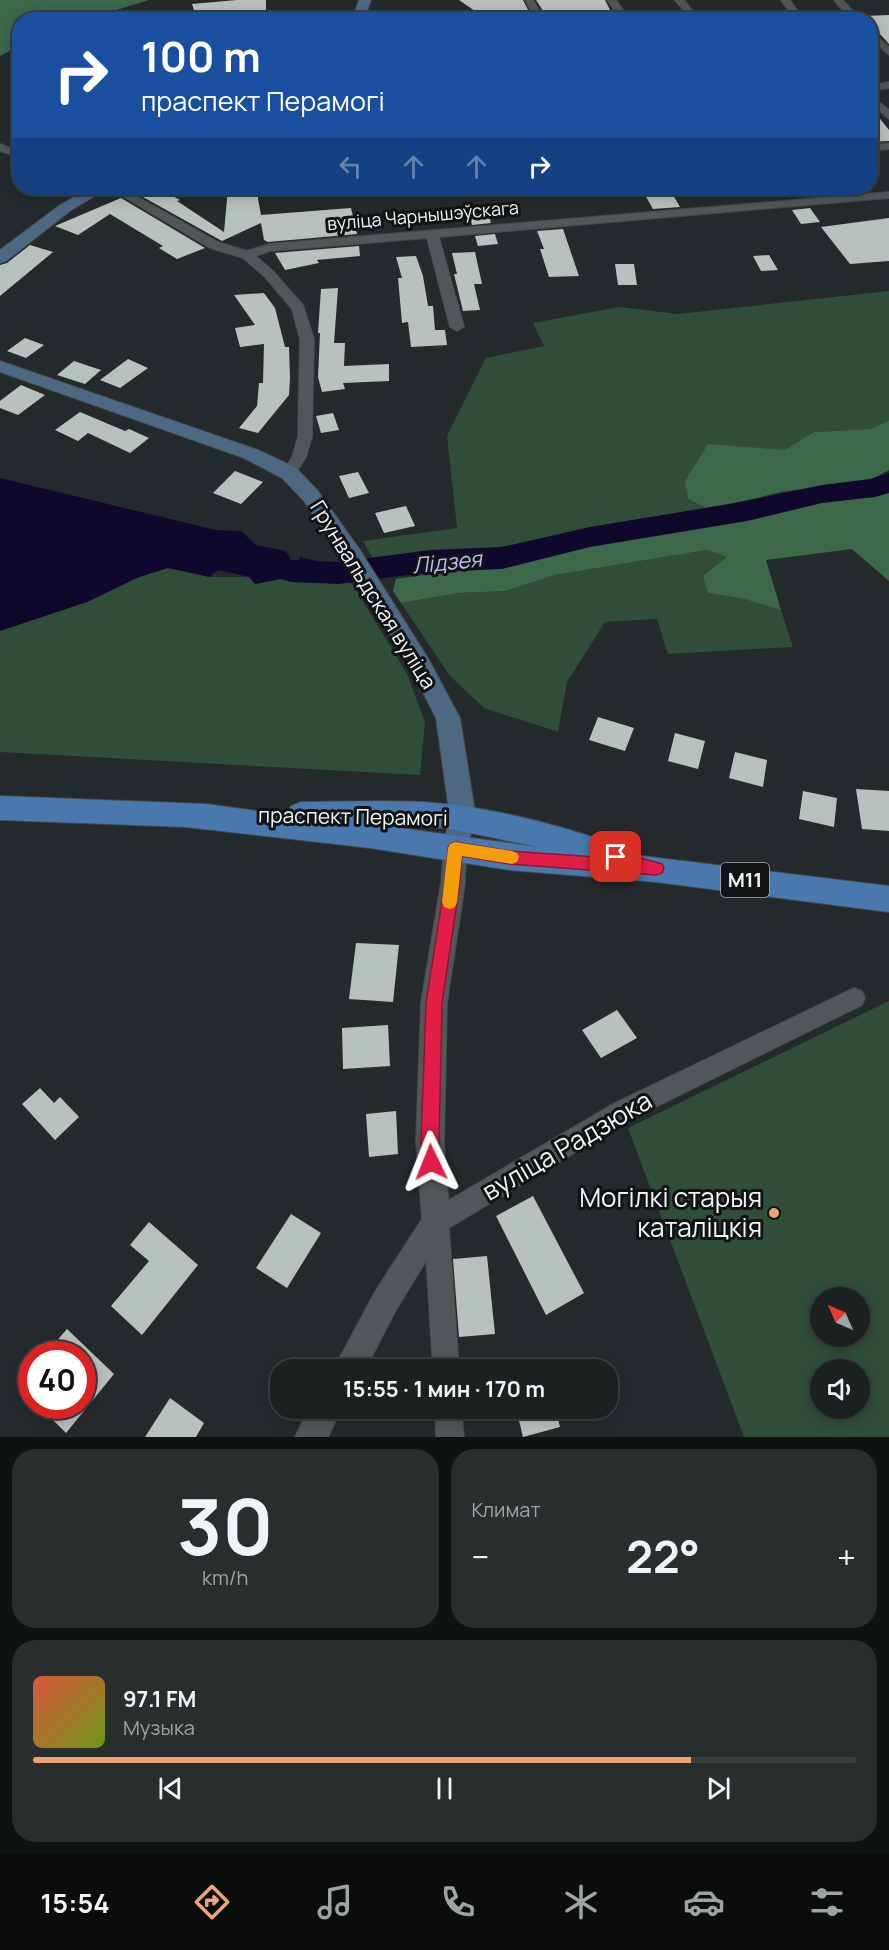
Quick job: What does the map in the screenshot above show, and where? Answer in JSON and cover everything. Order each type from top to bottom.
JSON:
[{"type":"main road","points":[[0,258],[65,208],[88,195]]},
{"type":"main road","name":"Грунвальдская вуліца","points":[[0,366],[251,454],[289,473],[311,496],[352,555],[421,666],[448,718],[463,818],[455,848]]},
{"type":"main road","name":"праспект Перамогі","points":[[0,807],[188,816],[358,835],[509,857],[656,868],[889,899]]},
{"type":"main road","name":"праспект Перамогі","points":[[188,816],[377,813],[463,818],[516,828],[656,868]]},
{"type":"main road","name":"праспект Перамогі","points":[[833,892],[889,905]]},
{"type":"street","points":[[679,0],[689,12]]},
{"type":"street","points":[[838,0],[849,12]]},
{"type":"street","points":[[878,41],[889,52]]},
{"type":"street","points":[[878,105],[889,116]]},
{"type":"street","points":[[127,195],[214,245],[248,255],[269,274],[298,308],[307,339],[305,437],[299,456],[289,473]]},
{"type":"street","name":"вуліца Чарнышэўскага","points":[[248,255],[269,248],[889,195]]},
{"type":"street","points":[[432,233],[457,327]]},
{"type":"street","points":[[445,1359],[430,1142],[434,1003],[453,882],[455,848]]},
{"type":"street","name":"вуліца Радзюка","points":[[354,1359],[386,1300],[436,1222],[621,1112],[854,998]]},
{"type":"street","points":[[311,1437],[321,1419]]},
{"type":"street","points":[[449,1419],[450,1437]]},
{"type":"green space","points":[[0,0],[149,0],[110,12],[12,12],[12,50],[0,56]]},
{"type":"green space","points":[[889,291],[889,420],[870,429],[814,432],[785,451],[708,444],[688,499],[708,509],[613,523],[507,546],[389,562],[375,562],[363,541],[457,528],[447,436],[486,358],[544,346],[533,323],[619,307],[678,314]]},
{"type":"green space","points":[[889,420],[889,470],[872,479],[782,492],[708,509],[688,499],[685,481],[708,444],[785,450],[814,432],[870,429]]},
{"type":"green space","points":[[889,492],[889,581],[852,549],[766,560],[781,610],[744,599],[708,593],[703,576],[727,557],[707,550],[555,575],[505,591],[459,593],[401,603],[393,591],[396,579],[516,561],[623,537],[722,524],[791,507]]},
{"type":"green space","points":[[707,550],[727,557],[708,593],[744,599],[781,610],[793,647],[668,654],[657,619],[605,622],[567,682],[558,732],[484,708],[450,676],[401,603],[459,593],[505,591],[554,575]]},
{"type":"green space","points":[[168,568],[210,577],[249,577],[255,584],[293,576],[318,574],[342,579],[353,585],[407,674],[425,722],[420,775],[0,752],[0,631],[87,602],[139,577]]},
{"type":"green space","name":"Могілкі старыя каталіцкія","points":[[889,1001],[889,1437],[744,1437],[628,1128]]},
{"type":"shaded area","points":[[0,478],[216,530],[241,531],[256,545],[286,551],[291,560],[299,561],[300,557],[316,561],[318,564],[334,565],[341,577],[307,574],[255,584],[249,577],[218,570],[210,577],[168,568],[139,577],[87,602],[0,631]]},
{"type":"building","points":[[266,0],[266,12],[194,12],[192,4]]},
{"type":"building","points":[[459,0],[523,0],[529,12],[476,12]]},
{"type":"building","points":[[536,0],[605,0],[611,12],[544,12]]},
{"type":"building","points":[[878,15],[889,15],[889,44],[878,32]]},
{"type":"building","points":[[878,116],[889,130],[889,141],[878,142]]},
{"type":"building","points":[[139,195],[171,195],[224,232],[227,195],[258,195],[261,215],[351,208],[357,234],[268,242],[264,240],[261,223],[222,241]]},
{"type":"building","points":[[645,195],[673,195],[680,207],[653,209]]},
{"type":"building","points":[[121,198],[205,248],[177,259],[159,248],[163,246],[110,214],[78,235],[55,226]]},
{"type":"building","points":[[810,208],[820,222],[801,224],[792,210]]},
{"type":"building","points":[[488,213],[491,223],[472,225],[469,214]]},
{"type":"building","points":[[889,218],[889,261],[850,264],[821,227]]},
{"type":"building","points":[[563,229],[579,276],[549,277],[540,249],[544,249],[537,231]]},
{"type":"building","points":[[495,234],[498,244],[478,246],[475,236]]},
{"type":"building","points":[[30,245],[53,252],[0,296],[0,265],[7,263]]},
{"type":"building","points":[[359,246],[360,256],[317,260],[319,263],[285,270],[275,253]]},
{"type":"building","points":[[475,252],[482,284],[474,284],[480,310],[463,311],[454,274],[457,274],[452,253]]},
{"type":"building","points":[[769,255],[778,270],[761,271],[753,256]]},
{"type":"building","points":[[416,256],[423,276],[428,306],[433,306],[435,330],[445,330],[447,345],[411,347],[408,322],[402,323],[398,278],[402,278],[396,257]]},
{"type":"building","points":[[615,264],[634,264],[637,285],[618,285]]},
{"type":"building","points":[[338,288],[334,343],[345,343],[344,366],[389,364],[389,381],[343,383],[345,389],[322,392],[318,377],[321,289]]},
{"type":"building","points":[[264,293],[275,308],[285,347],[289,347],[290,378],[289,395],[258,433],[239,428],[257,406],[259,383],[263,383],[264,344],[240,347],[235,328],[255,325],[234,295]]},
{"type":"building","points":[[25,338],[44,345],[26,358],[7,351]]},
{"type":"building","points":[[128,359],[148,368],[120,388],[100,380]]},
{"type":"building","points":[[74,361],[101,370],[85,384],[57,375]]},
{"type":"building","points":[[21,385],[45,395],[18,415],[0,408],[0,401]]},
{"type":"building","points":[[80,412],[125,431],[129,429],[149,438],[130,453],[88,433],[78,441],[55,430]]},
{"type":"building","points":[[333,413],[339,430],[321,433],[316,416]]},
{"type":"building","points":[[235,471],[263,482],[241,504],[213,493]]},
{"type":"building","points":[[358,472],[369,493],[349,498],[339,476]]},
{"type":"building","points":[[406,506],[415,526],[384,533],[375,513]]},
{"type":"building","points":[[598,717],[634,728],[625,751],[589,740]]},
{"type":"building","points":[[675,733],[705,741],[698,769],[668,761]]},
{"type":"building","points":[[735,752],[767,760],[763,787],[729,778]]},
{"type":"building","points":[[856,789],[889,791],[889,831],[862,829]]},
{"type":"building","points":[[803,791],[837,798],[834,827],[799,819]]},
{"type":"building","points":[[356,943],[399,945],[393,1002],[349,999]]},
{"type":"building","points":[[617,1010],[637,1038],[601,1058],[582,1030]]},
{"type":"building","points":[[388,1025],[390,1066],[343,1069],[342,1028]]},
{"type":"building","points":[[40,1088],[54,1103],[60,1097],[79,1117],[55,1140],[22,1104]]},
{"type":"building","points":[[396,1111],[398,1154],[369,1157],[366,1114]]},
{"type":"building","points":[[533,1196],[584,1293],[546,1315],[496,1216]]},
{"type":"building","points":[[291,1214],[321,1233],[287,1288],[256,1268]]},
{"type":"building","points":[[149,1222],[198,1265],[142,1335],[111,1306],[149,1261],[130,1245]]},
{"type":"building","points":[[487,1256],[495,1334],[459,1337],[453,1259]]},
{"type":"building","points":[[67,1329],[80,1341],[56,1341]]},
{"type":"building","points":[[96,1357],[114,1374],[96,1396]]},
{"type":"building","points":[[170,1398],[204,1423],[196,1437],[145,1437]]},
{"type":"building","points":[[52,1419],[77,1419],[66,1433]]},
{"type":"building","points":[[519,1419],[558,1419],[560,1427],[523,1437]]},
{"type":"waterway","name":"Лідзея","points":[[291,571],[339,573],[430,561],[502,558],[590,537],[747,511],[822,494],[875,488],[889,482]]},
{"type":"slow traffic","points":[[450,902],[455,848],[512,857]]},
{"type":"place","name":"Могілкі старыя каталіцкія","points":[[774,1213]]},
{"type":"route","points":[[431,1162],[434,1003],[453,882],[455,848],[509,857],[656,868],[616,857]]}]
